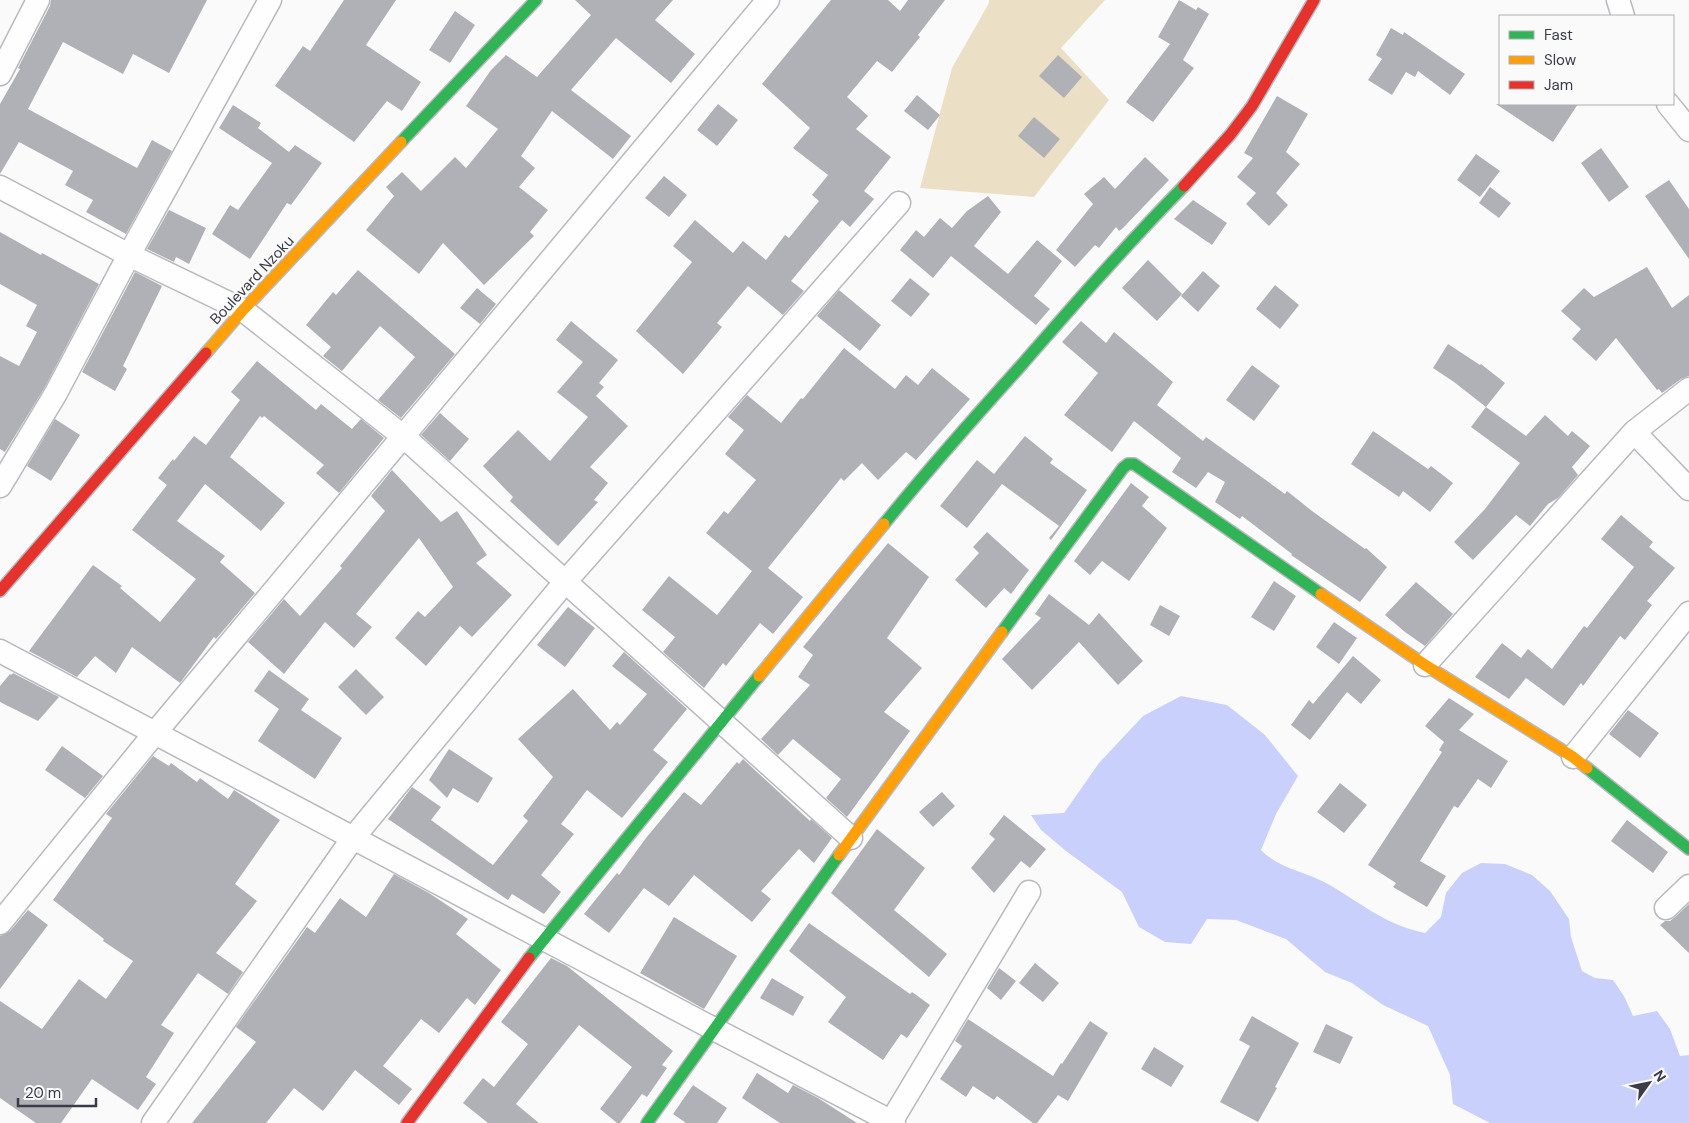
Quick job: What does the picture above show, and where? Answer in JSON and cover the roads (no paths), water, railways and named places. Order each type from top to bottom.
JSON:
[{"type":"street","points":[[0,74],[38,0]]},
{"type":"street","points":[[0,486],[56,393],[129,255],[270,0]]},
{"type":"street","name":"Boulevard Nzoku","points":[[0,591],[243,310],[536,0]]},
{"type":"street","points":[[0,923],[155,734],[768,0]]},
{"type":"street","points":[[407,1123],[544,939],[917,483],[1055,326],[1224,142],[1252,106],[1314,0]]},
{"type":"street","points":[[1618,0],[1623,15]]},
{"type":"street","points":[[1669,105],[1689,130]]},
{"type":"street","points":[[0,187],[129,255],[243,310],[404,437],[851,838]]},
{"type":"street","points":[[153,1123],[353,838],[565,582],[899,203]]},
{"type":"street","points":[[1424,665],[1634,432],[1689,389]]},
{"type":"street","points":[[1634,432],[1689,489]]},
{"type":"street","points":[[647,1123],[851,838],[1123,468],[1128,464],[1134,464],[1424,665],[1573,757],[1689,849]]},
{"type":"street","points":[[1573,757],[1689,614]]},
{"type":"street","points":[[0,651],[714,1030],[893,1122],[1029,892]]},
{"type":"street","points":[[1666,908],[1689,886]]},
{"type":"water","points":[[1181,696],[1227,705],[1265,735],[1298,776],[1276,814],[1261,850],[1275,861],[1326,883],[1385,919],[1425,933],[1441,917],[1446,893],[1462,873],[1481,863],[1505,864],[1532,875],[1550,891],[1569,919],[1571,937],[1582,971],[1595,978],[1613,980],[1624,996],[1633,1016],[1657,1011],[1670,1029],[1680,1056],[1689,1055],[1689,1123],[1490,1123],[1453,1104],[1450,1075],[1428,1026],[1383,1005],[1352,983],[1325,972],[1286,939],[1236,920],[1207,919],[1191,944],[1165,942],[1139,927],[1122,892],[1041,830],[1031,815],[1064,813],[1099,763],[1143,716]]}]
